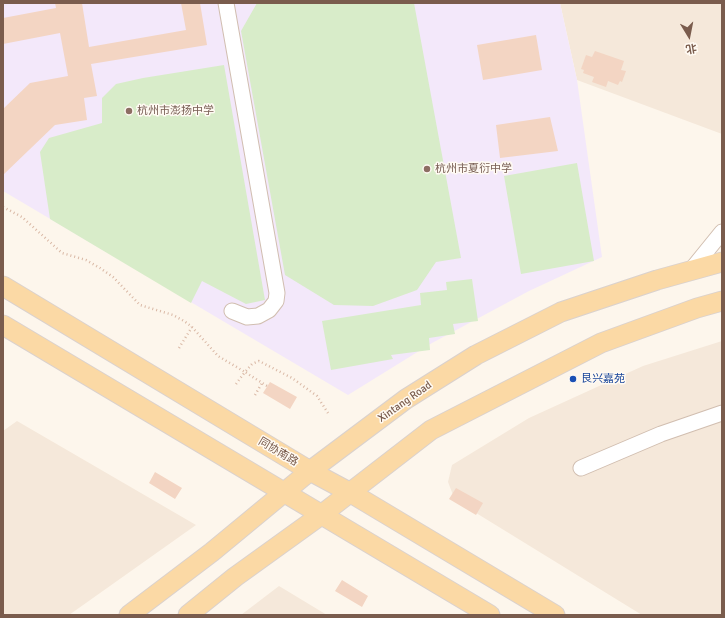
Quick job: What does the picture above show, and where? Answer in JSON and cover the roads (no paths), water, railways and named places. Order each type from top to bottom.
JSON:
[{"type":"main road","name":"Xintang Road","points":[[129,615],[212,552],[310,471],[406,399],[476,355],[561,312],[692,269],[722,262]]},
{"type":"main road","name":"同协南路","points":[[3,286],[310,471],[351,493],[555,615]]},
{"type":"main road","points":[[188,615],[235,577],[351,493],[431,430],[601,342],[696,308],[722,301]]},
{"type":"main road","points":[[3,325],[490,615]]},
{"type":"street","points":[[226,3],[277,293],[276,301],[269,310],[258,316],[247,317],[232,311]]},
{"type":"street","points":[[692,269],[722,232]]},
{"type":"street","points":[[581,468],[661,434],[722,413]]},
{"type":"place","name":"杭州市澎扬中学","points":[[129,111]]},
{"type":"place","name":"杭州市夏衍中学","points":[[427,169]]},
{"type":"place","name":"艮兴嘉苑","points":[[573,379]]}]
